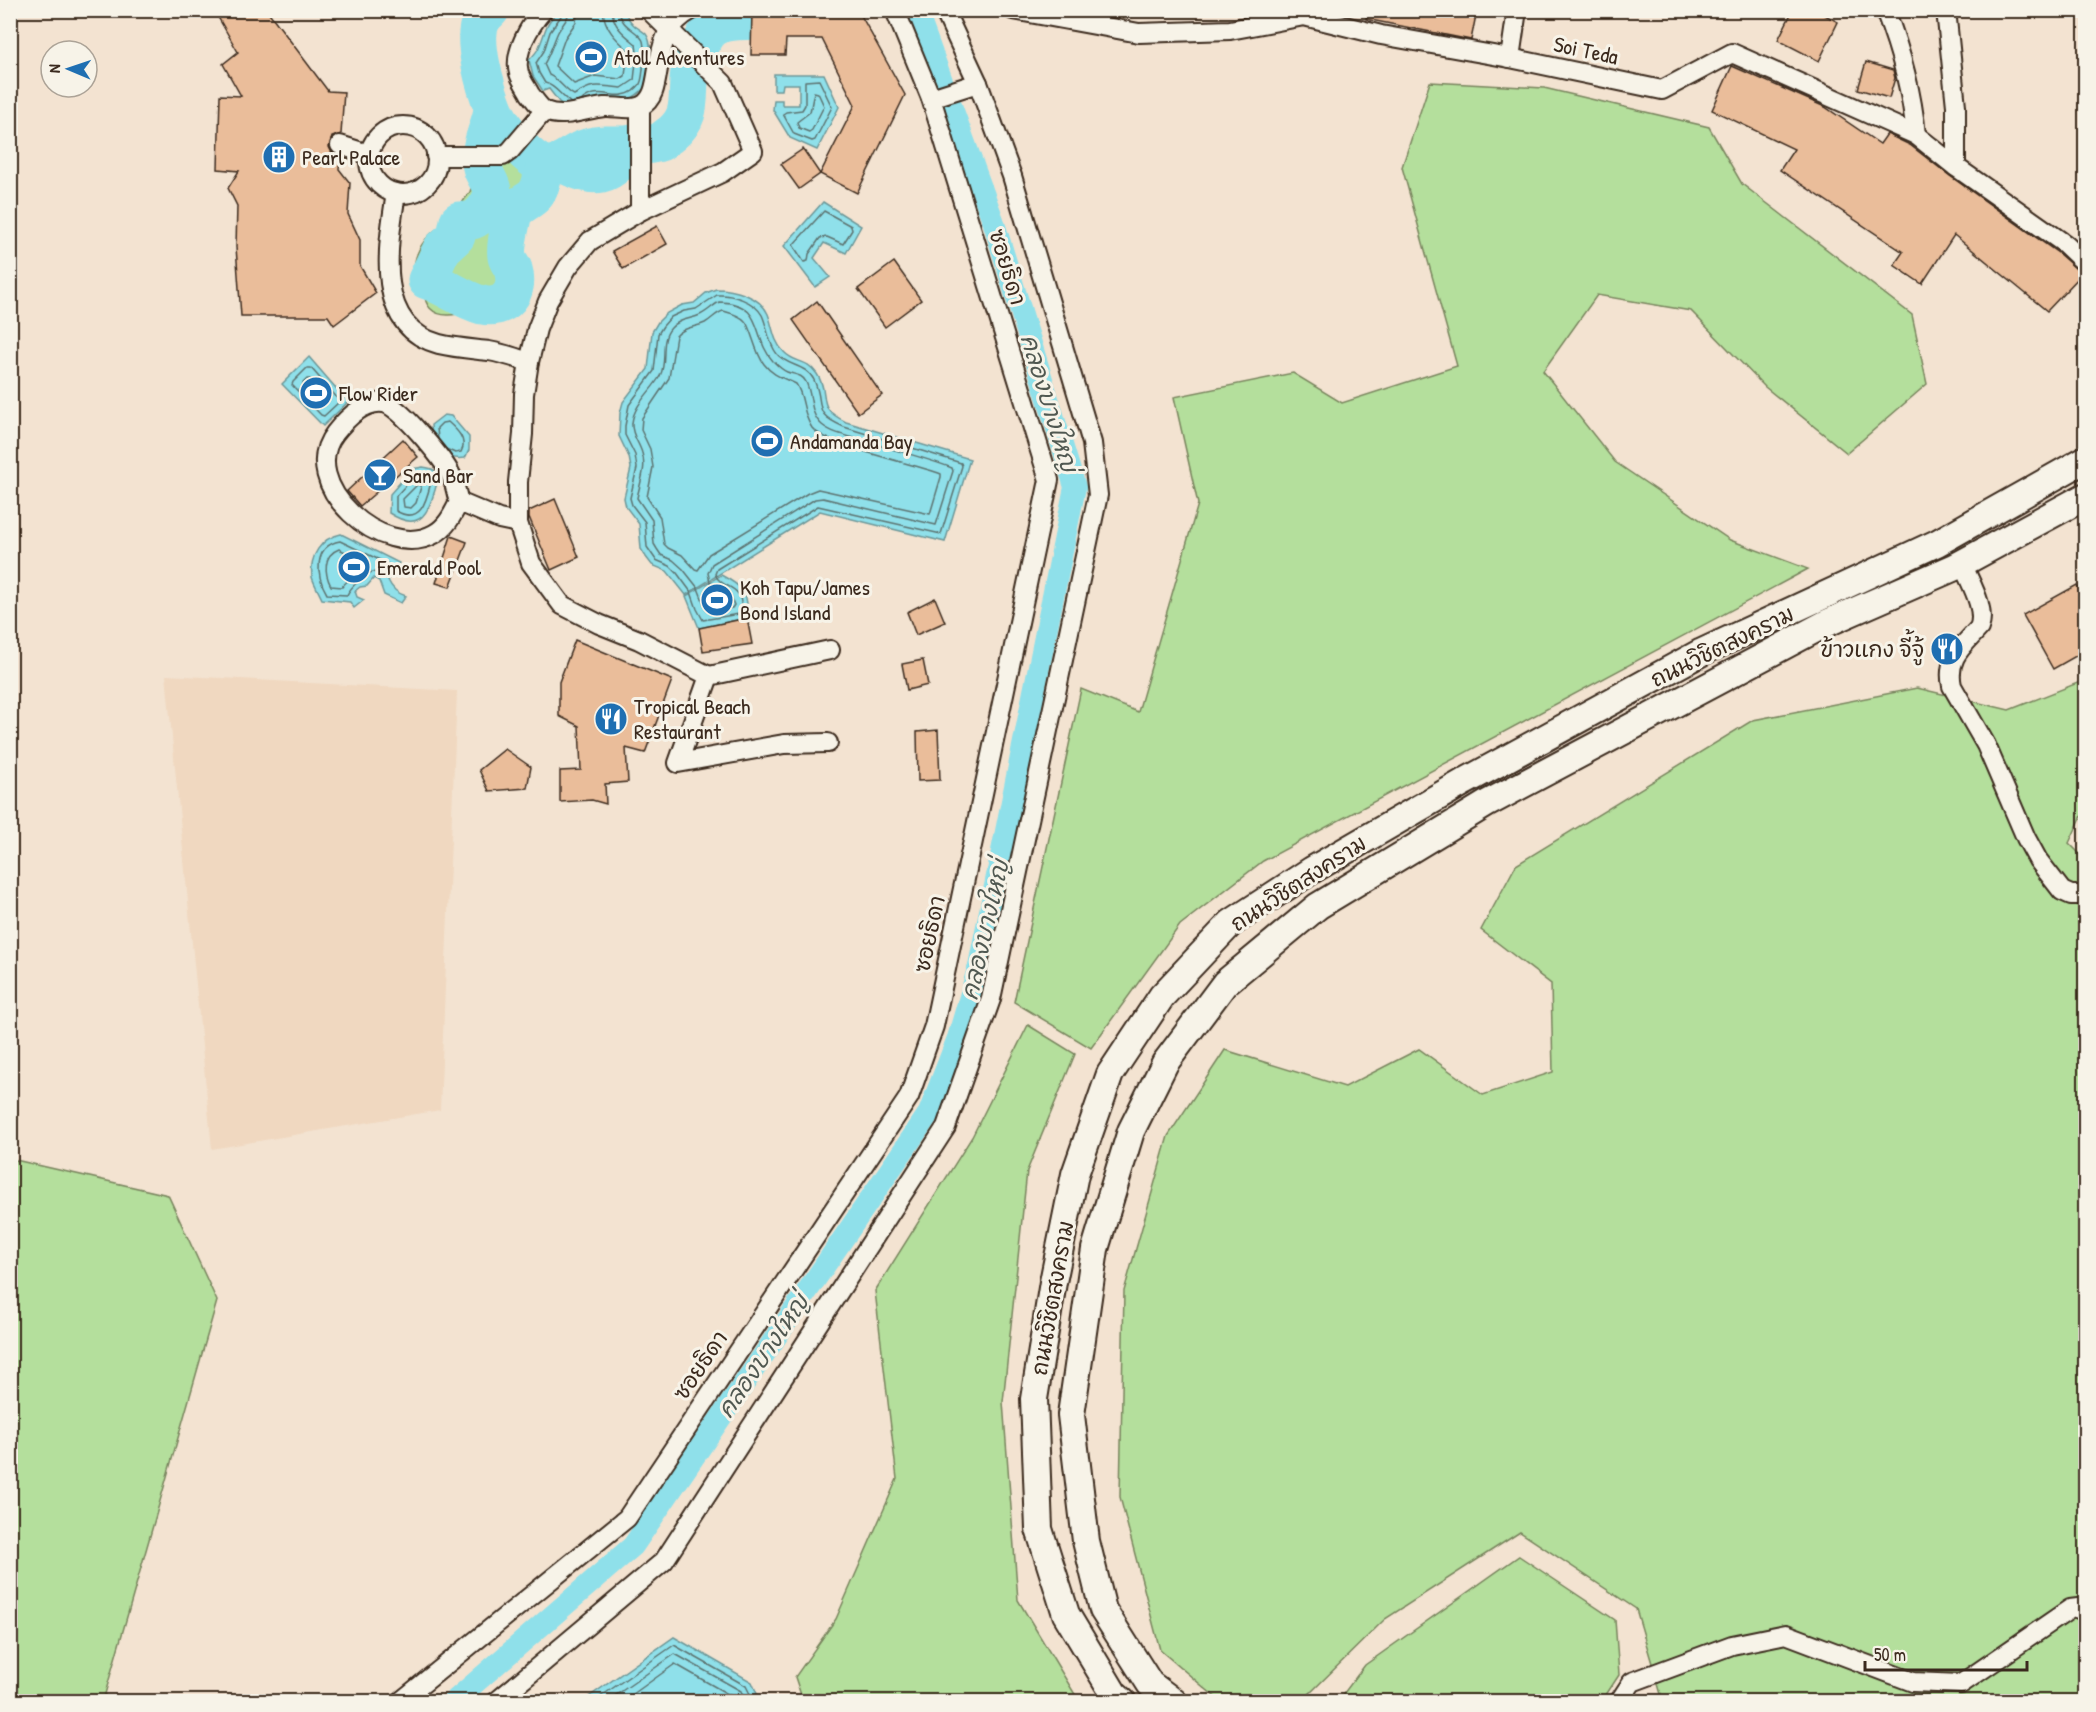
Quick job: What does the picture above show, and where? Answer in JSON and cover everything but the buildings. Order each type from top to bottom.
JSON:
[{"type":"main road","name":"ถนนวิชิตสงคราม","points":[[1123,1701],[1114,1694],[1066,1614],[1039,1529],[1034,1399],[1053,1282],[1075,1174],[1110,1074],[1162,996],[1231,923],[1312,870],[1464,782],[1702,652],[1937,543],[2085,459]]},
{"type":"main road","name":"ถนนวิชิตสงคราม","points":[[1174,1701],[1150,1684],[1103,1610],[1086,1541],[1071,1415],[1095,1249],[1131,1131],[1166,1064],[1225,983],[1318,906],[1488,803],[1827,623],[1962,563],[2082,503]]},
{"type":"street","points":[[541,114],[519,74],[518,62],[528,33],[543,10]]},
{"type":"street","points":[[650,10],[723,82],[753,151],[723,172],[640,202],[590,241],[568,267],[548,301],[537,330],[529,362],[518,482],[518,523],[531,563],[562,605],[599,624],[639,640],[709,676],[830,650]]},
{"type":"street","points":[[640,202],[640,114],[650,99],[657,80],[660,51],[674,33],[681,16],[692,10]]},
{"type":"street","name":"ซอยธิดา","points":[[400,1701],[627,1518],[909,1097],[934,1026],[1049,480],[931,98],[895,10]]},
{"type":"street","points":[[496,1701],[664,1561],[946,1127],[991,999],[1098,495],[1092,443],[1012,176],[978,83],[944,10]]},
{"type":"street","name":"Soi Teda","points":[[1013,10],[1139,33],[1230,30],[1286,15],[1304,16],[1381,34],[1662,90],[1732,53],[1916,135],[1956,167],[2065,244],[2085,264]]},
{"type":"street","points":[[1510,58],[1517,10]]},
{"type":"street","points":[[1885,10],[1905,70],[1914,112],[1916,135]]},
{"type":"street","points":[[1946,10],[1956,106],[1956,167]]},
{"type":"street","points":[[931,98],[978,83]]},
{"type":"street","points":[[541,114],[566,115],[606,107],[640,114]]},
{"type":"street","points":[[440,156],[503,156],[510,152],[541,114]]},
{"type":"street","points":[[399,125],[422,130],[430,138],[440,156],[435,172],[429,181],[421,189],[411,193],[389,192],[373,177],[369,166],[369,154],[378,135],[388,128],[399,125]]},
{"type":"street","points":[[340,145],[369,154]]},
{"type":"street","points":[[396,193],[391,223],[389,261],[391,294],[396,309],[413,332],[436,344],[465,350],[490,351],[529,362]]},
{"type":"street","points":[[376,402],[386,403],[400,411],[438,456],[451,475],[459,502],[449,520],[434,534],[411,541],[390,537],[349,512],[334,493],[325,469],[325,450],[338,429],[363,407],[376,402]]},
{"type":"street","points":[[459,502],[499,519],[518,523]]},
{"type":"street","points":[[1962,563],[1979,605],[1981,621],[1979,628],[1952,662],[1950,677],[1952,686],[1990,752],[2026,838],[2038,860],[2062,891],[2071,895],[2085,895]]},
{"type":"street","points":[[709,676],[678,763],[784,744],[828,743]]},
{"type":"street","points":[[1619,1701],[1632,1682],[1732,1645],[1786,1634],[1913,1682],[1961,1684],[2070,1609],[2085,1607]]},
{"type":"shaded area","points":[[166,675],[457,691],[440,1110],[212,1149]]},
{"type":"green space","points":[[1430,82],[1544,88],[1709,127],[1742,184],[1912,315],[1927,384],[1847,453],[1765,387],[1691,311],[1597,295],[1543,371],[1615,462],[1730,540],[1808,569],[1263,861],[1180,925],[1091,1048],[1014,1002],[1081,689],[1138,712],[1198,504],[1174,397],[1293,373],[1342,403],[1457,366],[1402,167]]},
{"type":"green space","points":[[494,110],[522,149],[546,165],[536,192],[518,208],[512,218],[512,230],[526,268],[526,294],[519,309],[514,314],[506,316],[496,314],[481,305],[458,314],[441,314],[435,312],[427,303],[425,289],[427,280],[420,276],[414,268],[415,262],[419,250],[430,235],[442,226],[459,221],[459,207],[470,192]]},
{"type":"green space","points":[[2085,680],[2085,809],[2069,843],[2086,860],[2085,1701],[1663,1701],[1636,1609],[1520,1532],[1385,1619],[1302,1701],[1220,1701],[1160,1650],[1120,1497],[1124,1291],[1168,1136],[1225,1050],[1345,1087],[1419,1049],[1483,1095],[1553,1072],[1551,984],[1481,930],[1516,865],[1753,720],[1917,688],[2009,710]]},
{"type":"green space","points":[[1028,1025],[1075,1054],[1027,1171],[1003,1402],[1018,1600],[1079,1701],[803,1701],[795,1677],[836,1619],[897,1479],[875,1291],[972,1137]]},
{"type":"green space","points":[[11,1159],[168,1195],[217,1301],[103,1701],[11,1701]]},
{"type":"green space","points":[[1519,1556],[1615,1620],[1619,1675],[1602,1701],[1338,1701],[1365,1665]]},
{"type":"water","name":"Atoll Adventures","points":[[559,11],[624,11],[632,23],[649,39],[651,52],[648,85],[629,100],[595,99],[571,110],[559,102],[549,89],[543,91],[533,76],[529,60],[538,49],[546,28]]},
{"type":"water","points":[[774,74],[824,74],[839,107],[817,150],[790,138],[773,110],[774,100],[782,100],[782,105],[799,105],[799,84],[783,84],[782,90],[774,90]]},
{"type":"water","points":[[823,202],[861,226],[846,253],[824,243],[814,258],[830,277],[815,287],[784,246]]},
{"type":"water","name":"Andamanda Bay","points":[[716,289],[731,290],[759,302],[768,314],[780,348],[788,356],[813,369],[821,382],[826,406],[836,416],[846,422],[970,459],[945,542],[820,511],[686,595],[667,571],[652,565],[641,549],[639,524],[626,507],[624,498],[631,468],[629,457],[619,436],[620,413],[623,402],[648,369],[652,332],[658,322],[667,313],[682,305],[694,303],[706,293]]},
{"type":"water","name":"Flow Rider","points":[[309,357],[348,402],[323,426],[282,384]]},
{"type":"water","points":[[444,415],[451,416],[469,437],[469,450],[465,458],[445,454],[433,439],[431,425]]},
{"type":"water","points":[[423,467],[436,472],[438,477],[432,500],[424,514],[420,519],[407,521],[389,513],[390,494],[412,469]]},
{"type":"water","name":"Emerald Pool","points":[[341,534],[399,563],[388,580],[395,590],[406,596],[401,603],[384,595],[379,581],[374,578],[367,586],[355,591],[357,597],[364,600],[354,608],[350,602],[322,599],[312,577],[312,562],[322,544]]},
{"type":"water","name":"Koh Tapu/James Bond Island","points":[[721,575],[740,587],[746,597],[747,618],[699,628],[686,596]]},
{"type":"water","points":[[674,1637],[752,1682],[760,1701],[583,1701]]},
{"type":"waterway","points":[[490,10],[481,21],[478,40],[481,65],[491,100],[497,116],[508,133],[531,157],[546,165],[556,164],[582,150],[596,146],[645,145],[660,142],[671,134],[683,120],[688,105],[691,65],[702,41],[709,32],[721,24],[766,19],[781,10]]},
{"type":"waterway","name":"คลองบางใหญ่","points":[[453,1702],[633,1546],[929,1113],[958,1038],[979,966],[1075,487],[993,220],[916,10]]},
{"type":"waterway","points":[[492,115],[481,156],[483,171],[492,189],[489,203],[475,219],[459,221],[456,236],[442,249],[427,280],[482,305],[498,305],[509,298],[515,277],[507,253],[512,217],[516,210],[537,192],[546,165]]},
{"type":"waterway","points":[[560,162],[583,172],[601,173],[617,165],[632,144]]},
{"type":"place","name":"Atoll Adventures","points":[[591,57]]},
{"type":"place","name":"Pearl Palace","points":[[279,157]]},
{"type":"place","name":"Flow Rider","points":[[316,393]]},
{"type":"place","name":"Andamanda Bay","points":[[767,441]]},
{"type":"place","name":"Sand Bar","points":[[380,475]]},
{"type":"place","name":"Emerald Pool","points":[[354,567]]},
{"type":"place","name":"Koh Tapu/James Bond Island","points":[[717,600]]},
{"type":"place","name":"ข้าวแกง จี้จู้","points":[[1947,649]]},
{"type":"place","name":"Tropical Beach Restaurant","points":[[611,719]]}]
